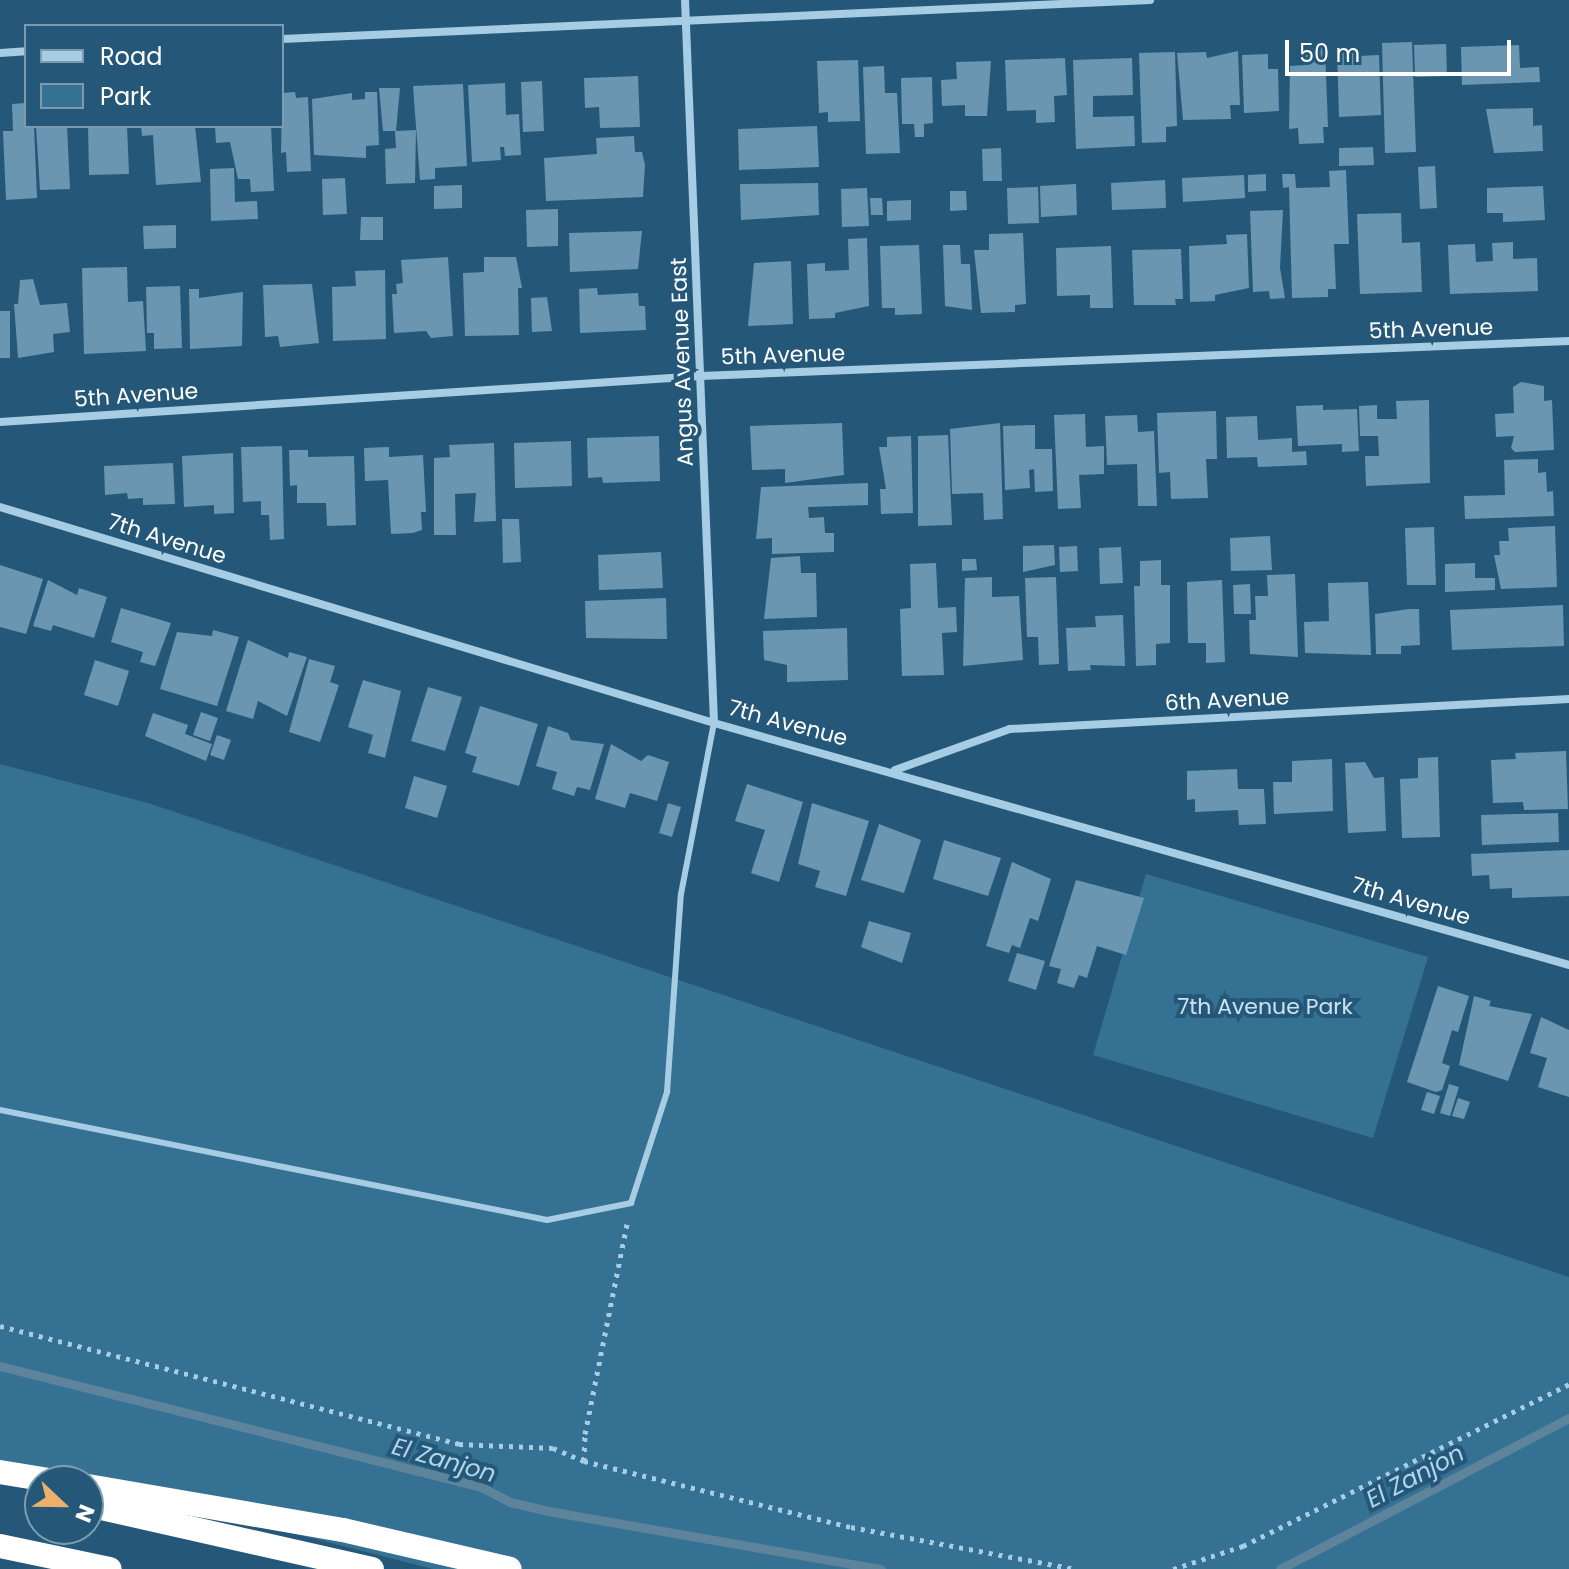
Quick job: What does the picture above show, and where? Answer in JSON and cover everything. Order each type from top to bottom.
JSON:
[{"type":"highway","points":[[0,1472],[24,1476]]},
{"type":"highway","points":[[0,1486],[24,1491]]},
{"type":"highway","points":[[104,1489],[343,1530],[510,1569]]},
{"type":"highway","points":[[104,1509],[372,1569]]},
{"type":"highway","points":[[0,1546],[110,1569]]},
{"type":"street","name":"Angus Avenue East","points":[[685,0],[714,723]]},
{"type":"street","points":[[284,39],[1150,0]]},
{"type":"street","points":[[0,53],[24,51]]},
{"type":"street","name":"5th Avenue","points":[[0,422],[701,376],[1569,341]]},
{"type":"street","name":"7th Avenue","points":[[0,507],[714,723],[894,770],[1569,965]]},
{"type":"street","name":"6th Avenue","points":[[894,770],[1010,729],[1569,699]]},
{"type":"lane","points":[[0,1110],[547,1220],[631,1203],[667,1092],[681,894],[714,723]]},
{"type":"path","points":[[584,1461],[585,1434],[631,1203]]},
{"type":"path","points":[[0,1326],[459,1444],[553,1448],[584,1461],[851,1527],[1075,1569]]},
{"type":"path","points":[[1173,1569],[1243,1546],[1569,1384]]},
{"type":"green space","points":[[0,764],[148,803],[1569,1277],[1569,1569],[433,1569],[104,1485],[104,1465],[24,1465],[24,1477],[0,1476]]},
{"type":"green space","name":"7th Avenue Park","points":[[1146,874],[1428,957],[1373,1138],[1093,1055]]},
{"type":"building","points":[[1412,42],[1416,152],[1385,153],[1382,43]]},
{"type":"building","points":[[1446,44],[1447,76],[1415,77],[1414,45]]},
{"type":"building","points":[[1519,45],[1520,68],[1539,67],[1540,82],[1462,85],[1461,47]]},
{"type":"building","points":[[1325,48],[1328,127],[1323,127],[1324,143],[1299,144],[1298,128],[1289,129],[1290,66],[1305,65],[1305,49]]},
{"type":"building","points":[[1359,49],[1359,56],[1379,55],[1381,115],[1339,117],[1337,50]]},
{"type":"building","points":[[1238,51],[1240,105],[1230,105],[1231,119],[1183,120],[1177,53],[1206,52],[1207,58]]},
{"type":"building","points":[[1175,52],[1177,126],[1166,127],[1166,142],[1142,143],[1139,53]]},
{"type":"building","points":[[1268,54],[1268,69],[1278,69],[1279,111],[1244,113],[1242,55]]},
{"type":"building","points":[[1065,58],[1067,95],[1054,96],[1055,122],[1036,123],[1036,110],[1007,111],[1005,60]]},
{"type":"building","points":[[1132,58],[1133,95],[1093,96],[1093,117],[1134,116],[1135,146],[1076,149],[1073,60]]},
{"type":"building","points":[[858,60],[860,121],[828,122],[828,112],[819,113],[817,61]]},
{"type":"building","points":[[991,61],[987,116],[965,116],[965,105],[942,106],[941,80],[957,79],[956,62]]},
{"type":"building","points":[[884,66],[885,93],[897,93],[900,153],[866,154],[863,67]]},
{"type":"building","points":[[638,76],[640,127],[600,128],[599,107],[585,108],[584,78]]},
{"type":"building","points":[[932,77],[933,123],[924,124],[924,137],[915,137],[914,124],[902,124],[901,78]]},
{"type":"building","points":[[542,81],[544,131],[523,132],[521,82]]},
{"type":"building","points":[[505,83],[506,115],[519,114],[521,155],[505,156],[504,147],[500,147],[501,160],[472,162],[468,85]]},
{"type":"building","points":[[463,84],[467,166],[435,168],[435,179],[420,180],[413,86]]},
{"type":"building","points":[[379,88],[400,88],[396,131],[416,130],[415,183],[386,184],[385,149],[396,148],[395,131],[383,131]]},
{"type":"building","points":[[295,92],[296,98],[308,97],[311,171],[287,172],[286,152],[281,153],[284,93]]},
{"type":"building","points":[[365,92],[377,92],[379,145],[366,146],[366,158],[314,155],[312,99],[352,93],[352,100],[365,99]]},
{"type":"building","points":[[24,103],[24,128],[34,128],[37,198],[6,200],[3,131],[13,131],[12,104]]},
{"type":"building","points":[[1533,108],[1533,126],[1542,125],[1543,151],[1494,153],[1486,109]]},
{"type":"building","points":[[817,126],[819,167],[739,170],[738,129]]},
{"type":"building","points":[[36,128],[67,128],[70,189],[40,190]]},
{"type":"building","points":[[88,128],[127,128],[129,174],[89,175]]},
{"type":"building","points":[[141,128],[195,128],[201,182],[156,185],[153,135],[142,136]]},
{"type":"building","points":[[215,128],[271,128],[274,191],[251,192],[250,179],[238,179],[230,142],[216,143]]},
{"type":"building","points":[[634,136],[635,152],[642,152],[645,165],[643,197],[546,201],[544,158],[597,154],[596,138]]},
{"type":"building","points":[[1373,147],[1374,165],[1339,166],[1339,148]]},
{"type":"building","points":[[1001,148],[1002,181],[983,181],[982,149]]},
{"type":"building","points":[[1435,166],[1437,208],[1420,209],[1418,167]]},
{"type":"building","points":[[234,168],[235,202],[257,201],[258,219],[211,221],[210,169]]},
{"type":"building","points":[[1346,170],[1349,244],[1334,244],[1336,289],[1328,289],[1328,297],[1292,298],[1289,187],[1283,188],[1282,174],[1295,174],[1296,188],[1330,187],[1329,171]]},
{"type":"building","points":[[1266,174],[1266,191],[1248,192],[1248,175]]},
{"type":"building","points":[[1244,175],[1245,198],[1183,202],[1182,178]]},
{"type":"building","points":[[345,178],[347,214],[323,215],[322,179]]},
{"type":"building","points":[[1165,180],[1166,208],[1112,210],[1111,183]]},
{"type":"building","points":[[818,183],[819,215],[741,220],[740,184]]},
{"type":"building","points":[[1076,184],[1077,215],[1041,217],[1040,186]]},
{"type":"building","points":[[462,185],[462,208],[434,209],[434,186]]},
{"type":"building","points":[[1543,186],[1545,220],[1503,222],[1503,213],[1487,213],[1487,188]]},
{"type":"building","points":[[1038,187],[1039,223],[1008,224],[1007,188]]},
{"type":"building","points":[[867,188],[869,226],[842,227],[841,189]]},
{"type":"building","points":[[950,191],[966,191],[967,210],[950,211]]},
{"type":"building","points":[[870,198],[882,198],[883,215],[871,215]]},
{"type":"building","points":[[911,200],[911,220],[887,221],[887,201]]},
{"type":"building","points":[[558,209],[558,246],[527,247],[526,210]]},
{"type":"building","points":[[1283,210],[1280,268],[1285,298],[1270,299],[1269,291],[1253,292],[1250,211]]},
{"type":"building","points":[[1401,213],[1402,243],[1420,242],[1422,292],[1360,294],[1357,214]]},
{"type":"building","points":[[361,217],[383,217],[383,240],[360,240]]},
{"type":"building","points":[[176,225],[176,248],[144,249],[143,226]]},
{"type":"building","points":[[642,231],[638,269],[570,272],[569,233]]},
{"type":"building","points":[[1023,233],[1026,304],[1015,305],[1015,312],[981,313],[974,250],[989,250],[989,234]]},
{"type":"building","points":[[1247,234],[1249,288],[1215,295],[1215,301],[1190,302],[1189,246],[1227,244],[1226,235]]},
{"type":"building","points":[[867,238],[869,306],[835,313],[835,318],[809,319],[807,264],[825,263],[825,271],[849,270],[848,239]]},
{"type":"building","points":[[1513,242],[1513,259],[1537,258],[1538,291],[1450,294],[1448,245],[1475,244],[1476,262],[1493,261],[1492,243]]},
{"type":"building","points":[[919,245],[922,314],[895,315],[895,308],[882,308],[880,246]]},
{"type":"building","points":[[943,245],[960,245],[961,264],[970,264],[972,310],[945,306]]},
{"type":"building","points":[[1111,246],[1113,308],[1090,308],[1090,295],[1057,296],[1056,248]]},
{"type":"building","points":[[1181,249],[1183,299],[1175,299],[1176,305],[1134,305],[1132,250]]},
{"type":"building","points":[[448,257],[453,336],[431,338],[426,331],[394,333],[392,294],[397,294],[396,284],[403,283],[401,260]]},
{"type":"building","points":[[484,257],[516,257],[522,288],[518,288],[519,335],[465,336],[463,273],[484,272]]},
{"type":"building","points":[[791,261],[793,324],[748,326],[754,263]]},
{"type":"building","points":[[127,267],[128,302],[143,301],[146,351],[84,354],[82,268]]},
{"type":"building","points":[[385,270],[386,339],[333,341],[332,287],[356,286],[355,271]]},
{"type":"building","points":[[33,279],[40,305],[67,303],[70,332],[53,334],[54,352],[18,358],[14,304],[18,304],[20,280]]},
{"type":"building","points":[[312,284],[319,343],[280,347],[278,336],[265,337],[263,285]]},
{"type":"building","points":[[180,286],[182,348],[154,349],[154,333],[147,333],[146,287]]},
{"type":"building","points":[[597,288],[598,295],[638,293],[639,306],[645,306],[646,330],[580,333],[579,289]]},
{"type":"building","points":[[189,289],[199,289],[199,298],[243,292],[242,346],[190,349]]},
{"type":"building","points":[[547,297],[552,331],[532,332],[531,298]]},
{"type":"building","points":[[0,311],[10,311],[10,358],[0,358]]},
{"type":"building","points":[[1521,382],[1544,386],[1544,401],[1552,400],[1554,450],[1515,452],[1511,448],[1514,436],[1496,437],[1495,414],[1514,413],[1513,387]]},
{"type":"building","points":[[1429,400],[1430,483],[1366,486],[1365,456],[1379,456],[1378,436],[1360,436],[1359,406],[1377,405],[1377,419],[1397,419],[1396,401]]},
{"type":"building","points":[[1323,405],[1323,410],[1357,409],[1359,451],[1342,452],[1342,444],[1298,446],[1296,406]]},
{"type":"building","points":[[1216,411],[1217,459],[1206,459],[1208,498],[1171,499],[1170,472],[1159,473],[1157,413]]},
{"type":"building","points":[[1085,414],[1086,447],[1104,446],[1104,474],[1079,475],[1081,508],[1058,509],[1054,415]]},
{"type":"building","points":[[1137,415],[1138,432],[1154,431],[1157,506],[1138,506],[1137,464],[1107,465],[1105,416]]},
{"type":"building","points":[[1257,416],[1258,440],[1292,438],[1292,452],[1306,451],[1307,465],[1258,467],[1257,457],[1227,458],[1226,417]]},
{"type":"building","points":[[842,423],[844,475],[785,483],[785,469],[752,470],[750,426]]},
{"type":"building","points":[[1000,423],[1003,519],[984,520],[983,493],[952,494],[950,429]]},
{"type":"building","points":[[1035,425],[1035,449],[1052,449],[1053,491],[1035,492],[1034,469],[1029,470],[1030,488],[1005,490],[1003,426]]},
{"type":"building","points":[[948,435],[952,525],[918,526],[918,436]]},
{"type":"building","points":[[659,436],[660,481],[603,483],[602,477],[588,478],[587,438]]},
{"type":"building","points":[[911,436],[913,513],[881,514],[880,489],[886,489],[879,447],[887,447],[887,437]]},
{"type":"building","points":[[571,441],[572,486],[515,488],[514,443]]},
{"type":"building","points":[[494,443],[496,521],[474,522],[476,493],[455,494],[456,535],[434,535],[434,458],[450,457],[449,445]]},
{"type":"building","points":[[282,446],[284,539],[270,540],[269,515],[261,515],[261,501],[243,502],[241,447]]},
{"type":"building","points":[[389,447],[389,457],[423,455],[426,512],[421,512],[422,530],[391,534],[388,480],[365,481],[364,448]]},
{"type":"building","points":[[289,450],[308,450],[308,457],[354,456],[356,525],[327,526],[326,503],[297,503],[297,485],[290,486]]},
{"type":"building","points":[[233,453],[234,513],[214,514],[214,505],[184,507],[182,456]]},
{"type":"building","points":[[1538,459],[1538,473],[1546,472],[1547,492],[1553,491],[1554,516],[1465,519],[1464,496],[1505,495],[1504,460]]},
{"type":"building","points":[[173,463],[175,504],[143,505],[143,498],[128,499],[127,493],[105,495],[104,466]]},
{"type":"building","points":[[868,483],[868,505],[808,507],[809,518],[824,517],[825,533],[834,533],[834,552],[772,554],[772,538],[756,539],[761,487]]},
{"type":"building","points":[[502,519],[519,519],[521,562],[503,563]]},
{"type":"building","points":[[1555,526],[1557,587],[1501,589],[1494,555],[1500,555],[1499,541],[1509,541],[1508,528]]},
{"type":"building","points":[[1434,527],[1436,585],[1407,585],[1405,528]]},
{"type":"building","points":[[1270,536],[1272,570],[1231,571],[1230,538]]},
{"type":"building","points":[[1054,545],[1055,565],[1023,572],[1023,546]]},
{"type":"building","points":[[1077,546],[1078,571],[1060,572],[1059,547]]},
{"type":"building","points":[[1121,547],[1123,583],[1100,584],[1099,548]]},
{"type":"building","points":[[661,552],[663,588],[599,590],[598,555]]},
{"type":"building","points":[[800,556],[801,573],[816,573],[817,617],[764,619],[771,558]]},
{"type":"building","points":[[962,559],[976,559],[977,570],[962,571]]},
{"type":"building","points":[[1161,560],[1161,585],[1170,585],[1170,643],[1156,644],[1156,665],[1136,666],[1134,586],[1140,586],[1140,561]]},
{"type":"building","points":[[936,563],[938,608],[956,607],[957,632],[942,633],[944,675],[902,676],[900,609],[911,608],[910,564]]},
{"type":"building","points":[[1475,563],[1475,578],[1495,578],[1495,590],[1445,592],[1445,564]]},
{"type":"building","points":[[0,565],[43,579],[26,634],[0,627]]},
{"type":"building","points":[[1295,574],[1298,657],[1250,654],[1249,620],[1256,620],[1255,596],[1268,596],[1267,575]]},
{"type":"building","points":[[992,577],[992,597],[1019,596],[1023,660],[963,666],[965,578]]},
{"type":"building","points":[[1056,577],[1059,664],[1039,665],[1038,637],[1027,637],[1025,578]]},
{"type":"building","points":[[48,580],[77,595],[79,588],[107,597],[94,638],[53,625],[51,631],[33,626]]},
{"type":"building","points":[[1222,580],[1225,662],[1206,663],[1206,643],[1188,643],[1187,582]]},
{"type":"building","points":[[1368,582],[1371,655],[1305,653],[1304,622],[1329,621],[1328,583]]},
{"type":"building","points":[[1250,584],[1251,614],[1234,614],[1233,585]]},
{"type":"building","points":[[666,598],[667,639],[586,638],[585,601]]},
{"type":"building","points":[[1563,605],[1564,646],[1452,650],[1450,610]]},
{"type":"building","points":[[121,608],[171,623],[155,666],[140,662],[143,652],[111,642]]},
{"type":"building","points":[[1419,609],[1420,645],[1401,646],[1401,654],[1376,654],[1375,614]]},
{"type":"building","points":[[1123,615],[1125,666],[1090,665],[1091,670],[1068,671],[1066,628],[1096,627],[1095,616]]},
{"type":"building","points":[[847,628],[848,680],[787,682],[787,665],[764,660],[763,631]]},
{"type":"building","points":[[213,630],[239,637],[217,706],[160,689],[177,632],[212,636]]},
{"type":"building","points":[[248,640],[288,658],[289,652],[307,657],[287,716],[258,701],[253,719],[226,711]]},
{"type":"building","points":[[309,659],[335,666],[330,682],[339,685],[320,742],[289,732]]},
{"type":"building","points":[[95,660],[129,671],[118,706],[84,695]]},
{"type":"building","points":[[363,680],[401,691],[385,758],[368,753],[373,735],[348,727]]},
{"type":"building","points":[[428,687],[462,697],[445,751],[411,741]]},
{"type":"building","points":[[480,706],[538,724],[519,786],[472,772],[477,757],[465,753]]},
{"type":"building","points":[[201,712],[218,718],[210,741],[193,735]]},
{"type":"building","points":[[153,713],[188,725],[185,734],[212,744],[206,761],[145,736]]},
{"type":"building","points":[[548,726],[568,733],[571,740],[604,744],[590,790],[577,787],[574,796],[552,789],[557,772],[536,766]]},
{"type":"building","points":[[217,735],[231,740],[224,760],[210,755]]},
{"type":"building","points":[[611,744],[641,761],[648,755],[669,762],[657,801],[630,793],[625,808],[595,799]]},
{"type":"building","points":[[1566,751],[1568,809],[1524,810],[1523,802],[1493,803],[1491,760],[1516,759],[1515,753]]},
{"type":"building","points":[[1438,757],[1440,837],[1402,838],[1400,779],[1418,778],[1418,758]]},
{"type":"building","points":[[1332,759],[1333,811],[1274,814],[1273,782],[1292,782],[1292,761]]},
{"type":"building","points":[[1365,762],[1374,778],[1384,777],[1386,831],[1348,833],[1345,763]]},
{"type":"building","points":[[1237,769],[1238,789],[1264,789],[1266,824],[1239,825],[1238,810],[1195,812],[1195,799],[1187,800],[1187,771]]},
{"type":"building","points":[[414,776],[447,786],[437,818],[405,808]]},
{"type":"building","points":[[747,784],[803,802],[779,882],[751,873],[765,830],[735,821]]},
{"type":"building","points":[[668,803],[681,807],[672,837],[659,833]]},
{"type":"building","points":[[812,803],[869,821],[846,896],[815,887],[820,871],[798,864]]},
{"type":"building","points":[[1558,813],[1559,842],[1482,845],[1481,815]]},
{"type":"building","points":[[879,824],[921,840],[904,893],[861,880]]},
{"type":"building","points":[[944,840],[1001,858],[988,896],[933,879]]},
{"type":"building","points":[[1569,850],[1569,896],[1512,898],[1512,888],[1490,889],[1489,875],[1472,876],[1471,854]]},
{"type":"building","points":[[1012,862],[1051,879],[1038,921],[1030,918],[1020,948],[1012,945],[1009,953],[986,946]]},
{"type":"building","points":[[1076,880],[1144,898],[1126,955],[1097,946],[1087,978],[1079,975],[1074,988],[1057,983],[1061,969],[1049,966]]},
{"type":"building","points":[[869,921],[911,933],[902,963],[861,947]]},
{"type":"building","points":[[1017,953],[1045,961],[1036,990],[1008,981]]},
{"type":"building","points":[[1438,986],[1469,996],[1458,1032],[1452,1030],[1442,1063],[1450,1066],[1442,1090],[1436,1092],[1407,1082]]},
{"type":"building","points":[[1474,996],[1491,1001],[1489,1006],[1532,1014],[1508,1081],[1459,1065]]},
{"type":"building","points":[[1541,1017],[1569,1030],[1569,1097],[1538,1087],[1547,1058],[1530,1053]]},
{"type":"building","points":[[1449,1084],[1459,1087],[1450,1116],[1440,1113]]},
{"type":"building","points":[[1427,1092],[1440,1096],[1434,1114],[1421,1110]]},
{"type":"building","points":[[1458,1098],[1470,1102],[1464,1119],[1452,1116]]},
{"type":"waterway","name":"El Zanjon","points":[[0,1366],[479,1486],[510,1502],[548,1511],[881,1569]]},
{"type":"waterway","name":"El Zanjon","points":[[1280,1569],[1569,1418]]}]
